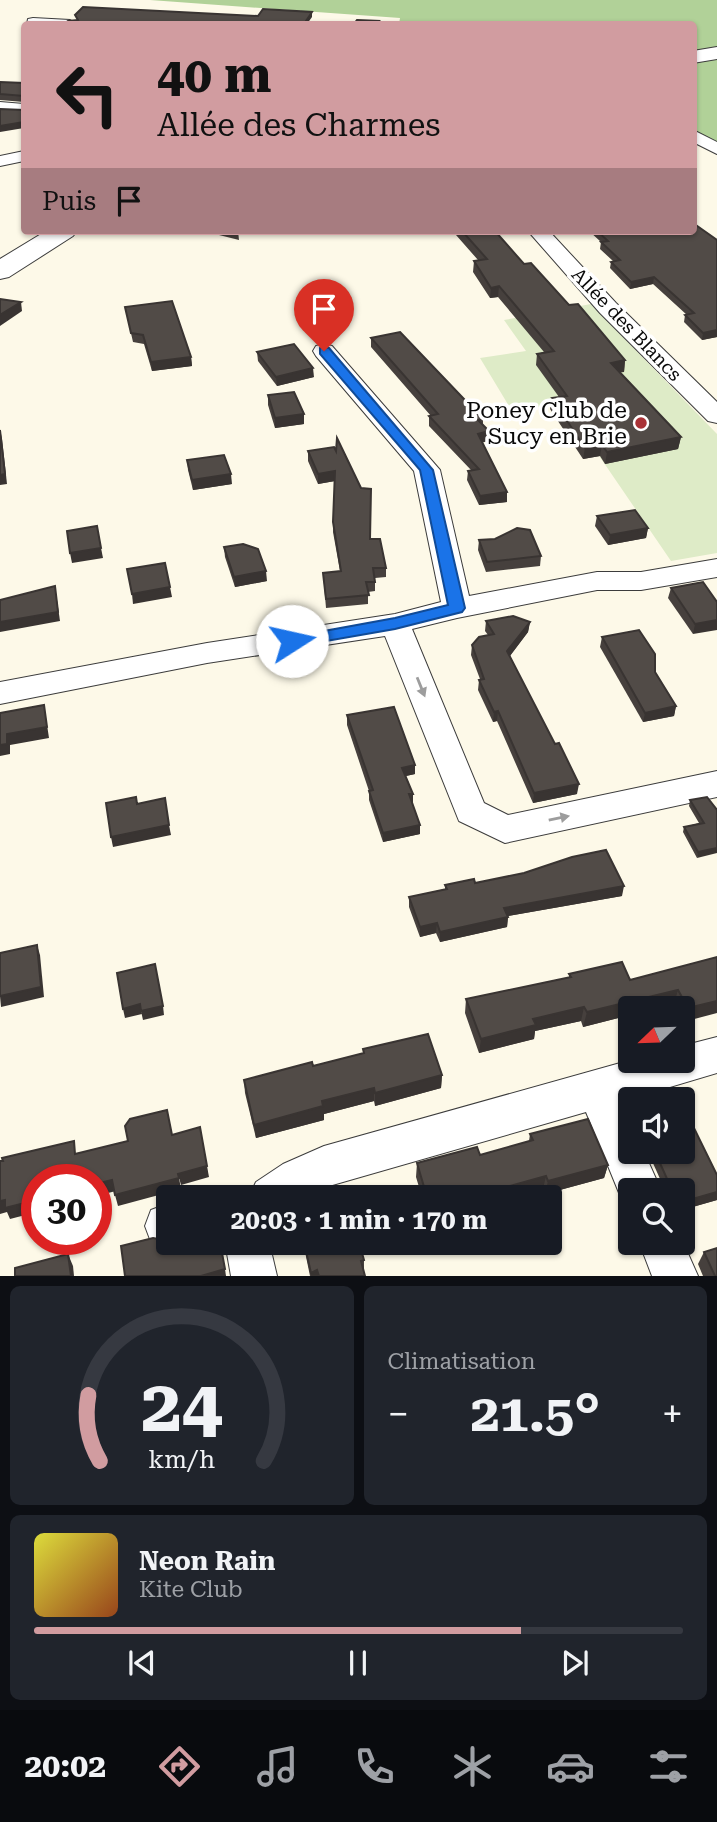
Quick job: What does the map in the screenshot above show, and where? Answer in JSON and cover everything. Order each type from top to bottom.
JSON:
[{"type":"street","points":[[697,56],[717,53]]},
{"type":"street","points":[[0,107],[21,109]]},
{"type":"street","points":[[697,137],[717,149]]},
{"type":"street","points":[[0,161],[21,157]]},
{"type":"street","points":[[0,271],[58,235]]},
{"type":"street","name":"Allée des Blancs","points":[[542,235],[608,308],[717,416]]},
{"type":"street","points":[[324,351],[427,470],[457,608]]},
{"type":"street","points":[[0,693],[207,653],[395,624],[457,608],[597,581],[641,581],[717,568]]},
{"type":"street","points":[[395,624],[471,812],[505,829],[717,784]]},
{"type":"street","points":[[289,1185],[324,1167],[717,1055]]},
{"type":"street","points":[[597,1089],[634,1178]]},
{"type":"street","points":[[250,1255],[254,1276]]},
{"type":"street","points":[[666,1255],[675,1276]]},
{"type":"green space","points":[[150,0],[717,0],[717,149],[697,137],[697,21],[400,21],[400,18]]},
{"type":"green space","name":"Poney Club de Sucy en Brie","points":[[591,304],[717,434],[717,553],[671,561],[563,403],[512,411],[480,358],[526,351],[504,320]]},
{"type":"building","points":[[83,7],[258,16],[263,9],[312,12],[306,21],[68,21],[78,20],[75,15]]},
{"type":"building","points":[[0,82],[21,83],[21,96],[0,94]]},
{"type":"building","points":[[0,109],[21,110],[21,122],[0,126]]},
{"type":"building","points":[[697,226],[717,240],[717,330],[703,333],[685,315],[694,313],[654,277],[631,282],[611,262],[620,260],[601,242],[608,241],[601,235],[697,235]]},
{"type":"building","points":[[466,235],[499,235],[524,264],[531,263],[569,305],[578,304],[625,360],[611,363],[681,437],[607,452],[602,445],[585,448],[552,398],[567,396],[537,354],[554,351],[499,286],[491,288],[474,261],[487,259]]},
{"type":"building","points":[[0,299],[21,302],[0,315]]},
{"type":"building","points":[[172,301],[191,357],[151,362],[143,335],[131,333],[125,307]]},
{"type":"building","points":[[400,332],[483,419],[478,420],[489,431],[478,434],[507,492],[480,496],[468,471],[479,469],[429,416],[438,414],[371,338]]},
{"type":"building","points":[[294,344],[313,368],[276,377],[257,352]]},
{"type":"building","points":[[294,392],[304,414],[275,418],[268,395]]},
{"type":"building","points":[[0,430],[5,474],[0,475]]},
{"type":"building","points":[[337,438],[361,488],[371,489],[370,539],[380,539],[386,568],[373,568],[375,582],[366,582],[369,595],[326,599],[323,573],[341,571],[333,522],[335,471],[318,474],[308,451],[334,447],[336,451]]},
{"type":"building","points":[[224,455],[231,474],[192,480],[187,460]]},
{"type":"building","points":[[635,510],[648,528],[610,535],[597,516]]},
{"type":"building","points":[[97,526],[101,548],[70,553],[67,531]]},
{"type":"building","points":[[517,528],[530,530],[541,556],[487,562],[479,540],[495,539]]},
{"type":"building","points":[[243,544],[258,549],[266,571],[234,577],[224,547]]},
{"type":"building","points":[[165,563],[170,587],[132,594],[127,569]]},
{"type":"building","points":[[703,582],[717,602],[717,620],[695,624],[671,588]]},
{"type":"building","points":[[55,586],[58,612],[0,622],[0,600]]},
{"type":"building","points":[[513,616],[530,622],[507,651],[579,784],[534,793],[498,711],[494,712],[479,680],[484,679],[472,645],[479,637],[494,634],[486,621]]},
{"type":"building","points":[[639,630],[655,654],[655,672],[676,706],[645,713],[602,637]]},
{"type":"building","points":[[44,705],[47,727],[7,734],[7,744],[0,745],[0,713]]},
{"type":"building","points":[[394,707],[415,765],[402,768],[413,794],[409,794],[420,825],[383,833],[369,791],[373,790],[347,715]]},
{"type":"building","points":[[136,797],[137,804],[165,798],[169,825],[111,837],[106,803]]},
{"type":"building","points":[[707,797],[717,810],[717,848],[698,852],[684,827],[704,823],[690,800]]},
{"type":"building","points":[[606,850],[624,886],[504,908],[508,917],[440,932],[437,923],[420,927],[409,897],[447,889],[445,885],[474,879],[475,883],[524,873],[572,857]]},
{"type":"building","points":[[37,945],[41,987],[0,996],[0,953]]},
{"type":"building","points":[[717,957],[717,1001],[695,1006],[695,996],[681,996],[678,990],[653,996],[618,996],[618,1005],[587,1012],[584,1007],[533,1019],[536,1025],[481,1039],[466,999],[571,977],[569,974],[622,962],[630,980]]},
{"type":"building","points":[[155,964],[163,1006],[141,1011],[140,1004],[123,1009],[117,973]]},
{"type":"building","points":[[428,1034],[442,1075],[375,1093],[374,1088],[322,1101],[323,1106],[254,1125],[244,1080],[312,1062],[313,1066],[364,1053],[363,1049]]},
{"type":"building","points":[[167,1110],[172,1135],[200,1127],[207,1166],[178,1174],[179,1178],[115,1195],[112,1164],[21,1164],[21,1204],[5,1208],[5,1200],[0,1201],[2,1158],[74,1141],[75,1154],[128,1141],[125,1126],[130,1119]]},
{"type":"building","points":[[588,1119],[608,1165],[548,1181],[546,1176],[514,1185],[423,1185],[417,1163],[477,1147],[480,1155],[533,1140],[530,1134]]},
{"type":"building","points":[[695,1130],[717,1175],[717,1192],[695,1198],[695,1178],[667,1178],[660,1164],[695,1164]]},
{"type":"building","points":[[156,1239],[156,1255],[222,1255],[225,1269],[201,1276],[125,1276],[121,1246]]},
{"type":"building","points":[[717,1248],[717,1276],[715,1276],[704,1252]]},
{"type":"building","points":[[68,1255],[71,1276],[15,1276],[15,1268]]},
{"type":"building","points":[[307,1255],[363,1255],[364,1260],[361,1261],[365,1276],[319,1276],[317,1270],[311,1273]]},
{"type":"place","name":"Poney Club de Sucy en Brie","points":[[641,423]]},
{"type":"route","points":[[292,641],[395,624],[457,608],[427,470],[324,351]]}]
